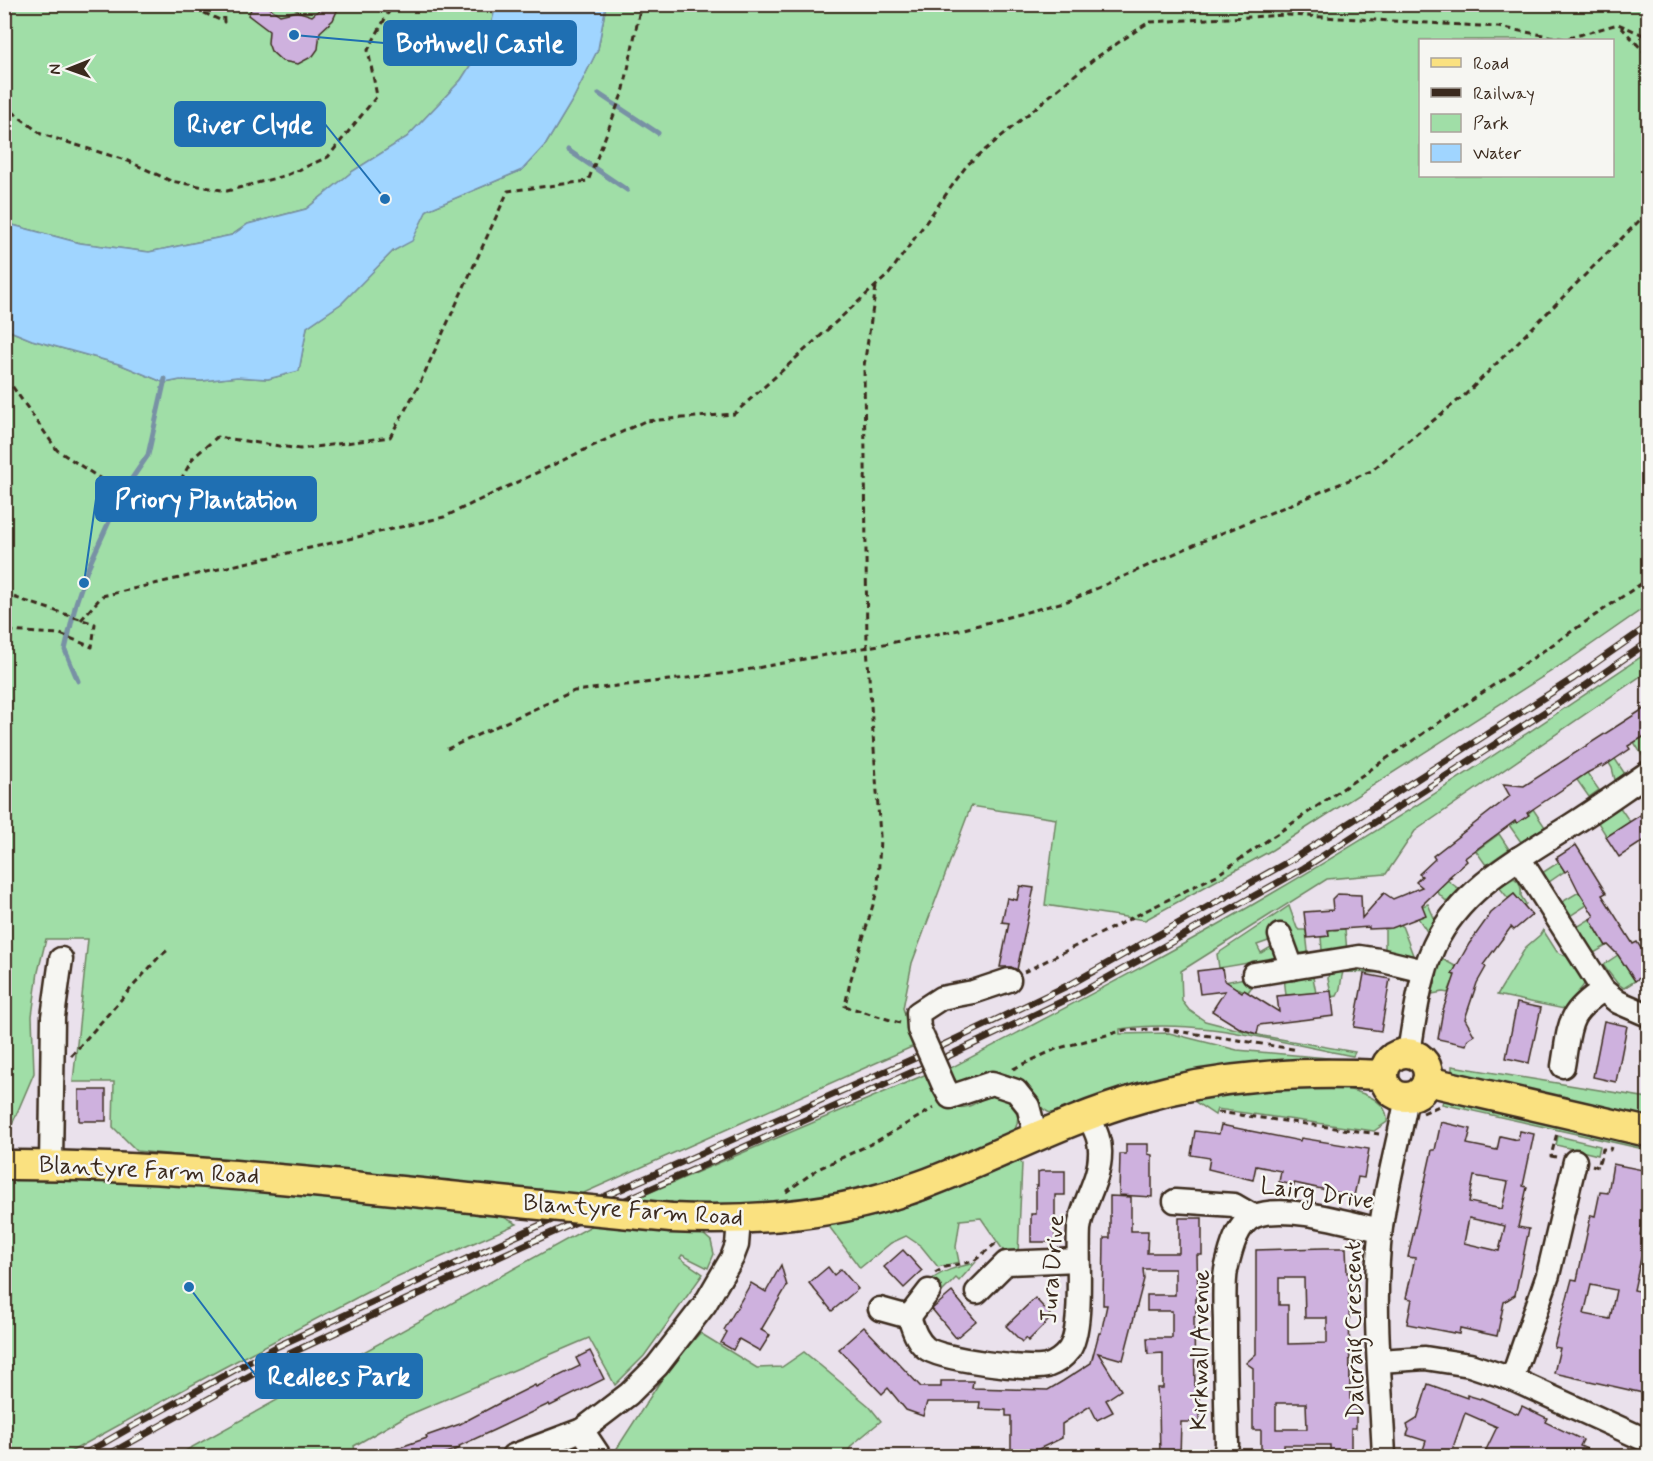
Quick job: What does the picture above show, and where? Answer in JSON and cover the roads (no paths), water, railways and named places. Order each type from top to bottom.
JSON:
[{"type":"main road","points":[[1412,1100],[1428,1073],[1422,1059],[1409,1053],[1401,1053],[1388,1061],[1383,1076],[1388,1089],[1400,1097],[1412,1100],[1648,1132]]},
{"type":"main road","name":"Blantyre Farm Road","points":[[4,1165],[179,1170],[672,1218],[751,1219],[826,1210],[890,1195],[947,1175],[1088,1115],[1159,1093],[1234,1078],[1297,1073],[1383,1076]]},
{"type":"street","points":[[1409,1053],[1424,971],[1435,943],[1456,910],[1480,887],[1519,858],[1648,773]]},
{"type":"street","points":[[1519,858],[1603,990],[1618,1002],[1648,1015]]},
{"type":"street","points":[[1280,935],[1292,968]]},
{"type":"street","points":[[1254,974],[1359,957],[1424,971]]},
{"type":"street","points":[[51,1165],[53,1017],[61,959]]},
{"type":"street","points":[[1009,980],[973,992],[942,998],[918,1012],[919,1029],[947,1092],[992,1083],[1016,1092],[1028,1106],[1036,1136]]},
{"type":"street","points":[[1563,1066],[1574,1015],[1585,1002],[1603,990]]},
{"type":"street","name":"Dalcraig Crescent","points":[[1384,1456],[1377,1293],[1380,1230],[1412,1100]]},
{"type":"street","name":"Jura Drive","points":[[909,1317],[919,1341],[927,1350],[943,1357],[1028,1368],[1059,1361],[1069,1350],[1075,1338],[1080,1226],[1100,1164],[1098,1139],[1088,1115]]},
{"type":"street","points":[[1512,1379],[1548,1275],[1575,1161]]},
{"type":"street","name":"Lairg Drive","points":[[1175,1201],[1234,1205],[1253,1216],[1266,1213],[1305,1215],[1380,1230]]},
{"type":"street","name":"Kirkwall Avenue","points":[[1225,1456],[1227,1444],[1226,1272],[1238,1232],[1246,1220],[1253,1216]]},
{"type":"street","points":[[513,1456],[582,1430],[629,1394],[657,1366],[705,1304],[732,1258],[751,1219]]},
{"type":"street","points":[[977,1292],[1006,1263],[1078,1260]]},
{"type":"street","points":[[880,1309],[909,1317],[929,1291]]},
{"type":"street","points":[[1379,1361],[1425,1358],[1470,1365],[1512,1379],[1648,1438]]},
{"type":"street","points":[[582,1430],[598,1454],[597,1456]]},
{"type":"water","points":[[496,5],[606,5],[598,49],[573,99],[546,144],[522,170],[427,210],[412,241],[393,251],[342,303],[307,327],[299,371],[268,379],[237,377],[165,383],[119,364],[32,340],[5,329],[5,223],[80,243],[149,252],[232,235],[248,224],[306,209],[353,171],[407,137],[461,80],[479,52]]},
{"type":"waterway","points":[[599,94],[658,133]]},
{"type":"waterway","points":[[568,150],[627,190]]},
{"type":"waterway","points":[[78,681],[65,650],[76,603],[87,570],[122,493],[148,455],[165,379]]},
{"type":"railway","points":[[81,1456],[278,1346],[516,1236],[933,1050],[1071,984],[1293,859],[1574,678],[1648,626]]},
{"type":"railway","points":[[106,1456],[289,1354],[527,1244],[944,1058],[1082,992],[1304,868],[1585,686],[1648,642]]},
{"type":"place","name":"Bothwell Castle","points":[[294,35]]},
{"type":"place","name":"River Clyde","points":[[385,199]]},
{"type":"place","name":"Priory Plantation","points":[[84,583]]},
{"type":"place","name":"Redlees Park","points":[[189,1287]]}]
